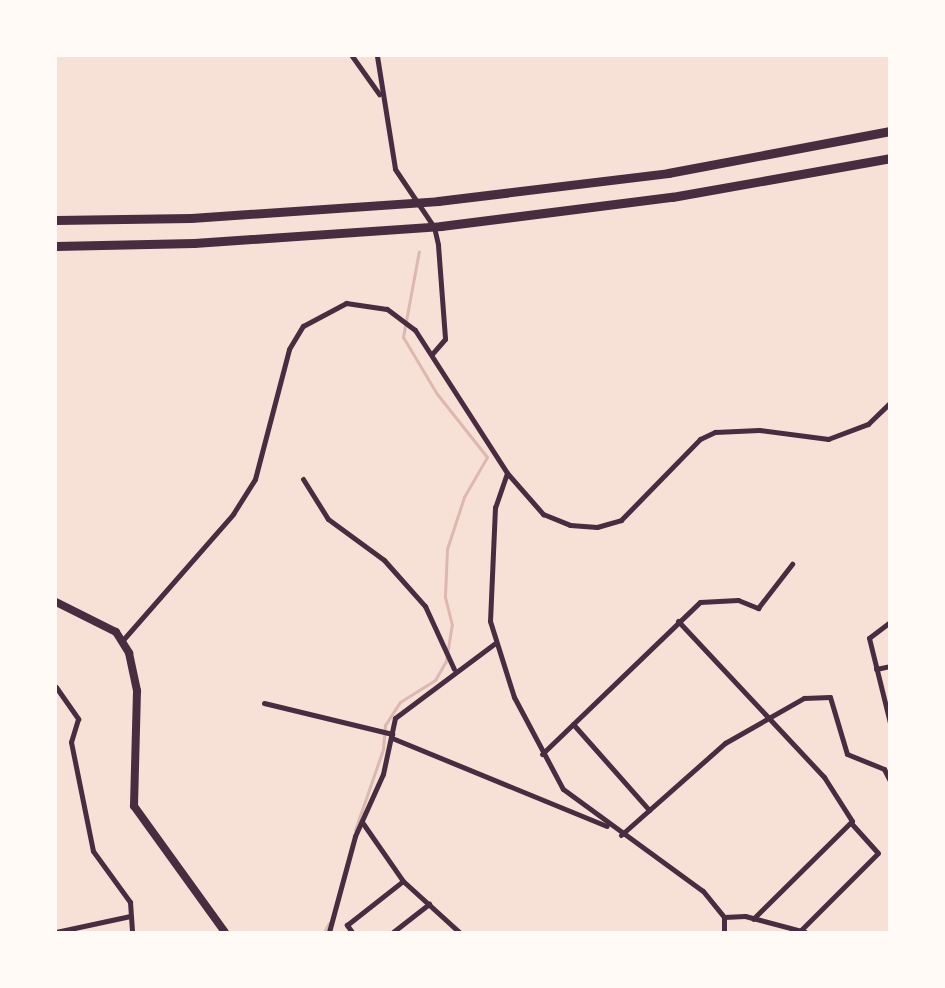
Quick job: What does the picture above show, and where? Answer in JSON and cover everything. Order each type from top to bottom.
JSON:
[{"type":"highway","points":[[56,220],[191,218],[438,201],[668,173],[890,131]]},
{"type":"highway","points":[[56,246],[361,233],[672,197],[771,182],[890,158]]},
{"type":"main road","points":[[56,602],[97,621],[122,641],[137,691],[135,806],[225,933]]},
{"type":"street","points":[[352,56],[380,94]]},
{"type":"street","points":[[377,56],[380,94],[395,169],[434,227],[438,245],[445,339],[432,354]]},
{"type":"street","points":[[122,641],[233,514],[255,479],[289,349],[303,326],[346,303],[369,304],[387,309],[415,330],[507,473],[543,514],[570,525],[597,527],[621,520],[639,506],[700,439],[737,429],[828,440],[868,424],[890,403]]},
{"type":"street","points":[[507,473],[495,507],[490,596],[494,645],[542,754],[563,789],[621,835],[675,867],[724,917],[753,919],[802,932],[878,853],[851,823],[824,777],[767,720],[740,683],[678,621]]},
{"type":"street","points":[[303,480],[328,519],[384,560],[425,606],[454,669]]},
{"type":"street","points":[[542,754],[678,621],[710,599],[738,600],[758,608],[792,564]]},
{"type":"street","points":[[890,622],[869,638],[890,723]]},
{"type":"street","points":[[329,933],[387,734],[395,718],[408,704],[454,669],[494,645]]},
{"type":"street","points":[[876,669],[890,666]]},
{"type":"street","points":[[56,687],[78,719],[71,742],[93,851],[130,902],[132,933]]},
{"type":"street","points":[[621,835],[725,743],[804,698],[830,698],[847,754],[884,769],[890,781]]},
{"type":"street","points":[[264,703],[387,734],[609,826]]},
{"type":"street","points":[[573,724],[649,810]]},
{"type":"street","points":[[362,822],[404,880],[459,933]]},
{"type":"street","points":[[753,919],[851,823]]},
{"type":"street","points":[[352,933],[347,925],[404,880]]},
{"type":"street","points":[[393,933],[429,904]]},
{"type":"street","points":[[56,933],[130,916]]},
{"type":"street","points":[[724,917],[724,933]]},
{"type":"waterway","points":[[355,830],[383,749],[385,725],[400,702],[435,680],[446,661],[452,625],[445,596],[447,549],[464,497],[487,457],[437,394],[403,337],[419,251]]},
{"type":"waterway","points":[[324,932],[329,923]]}]
